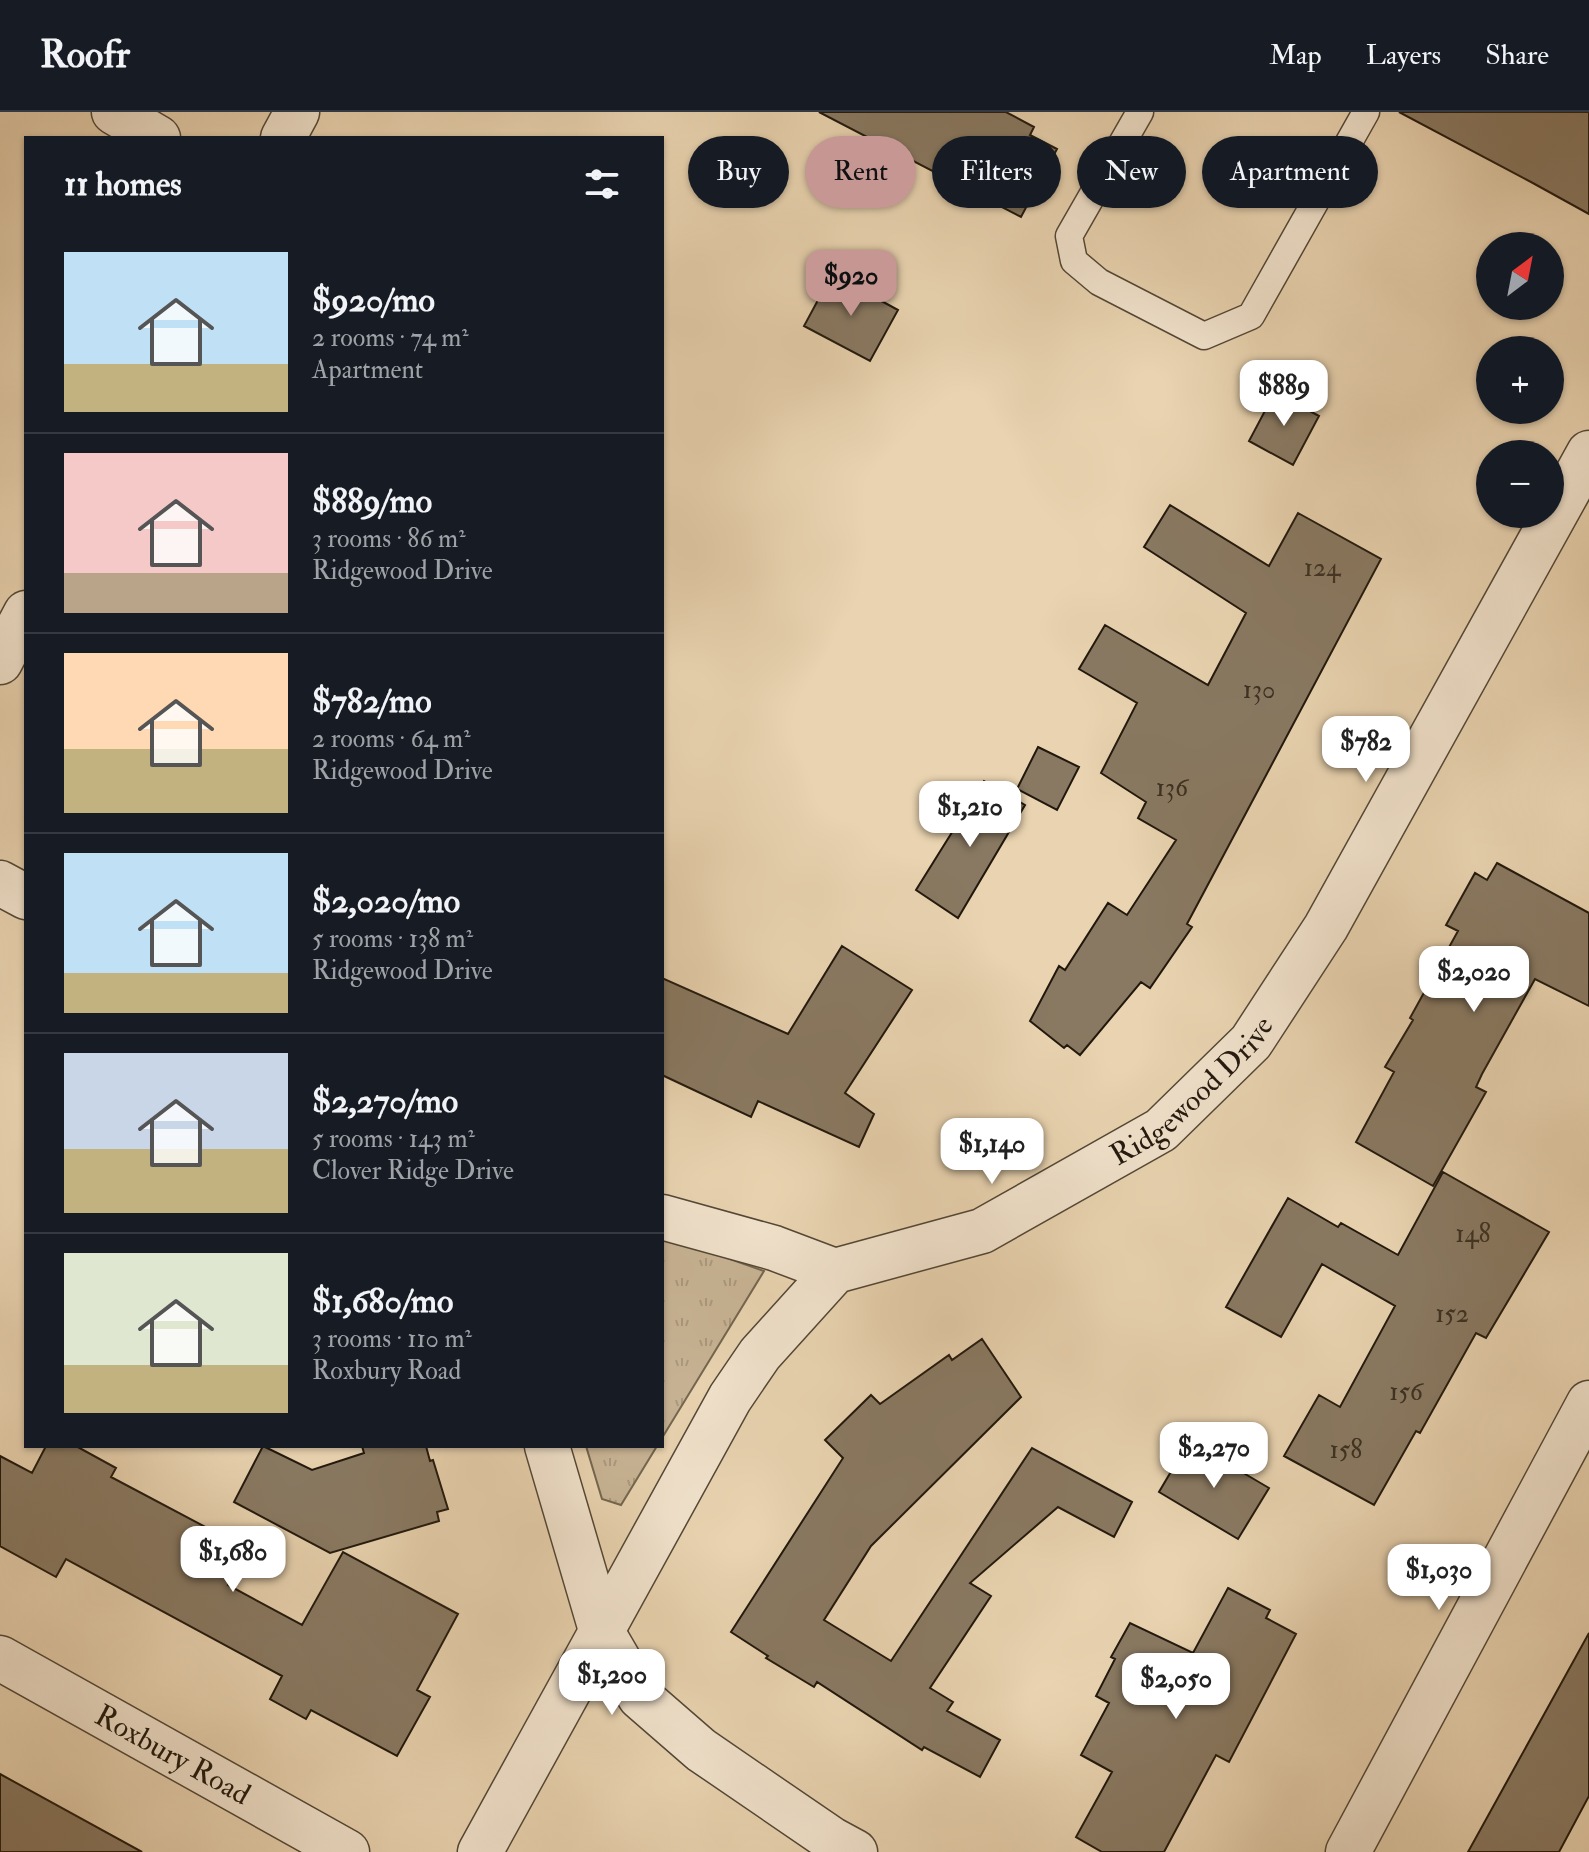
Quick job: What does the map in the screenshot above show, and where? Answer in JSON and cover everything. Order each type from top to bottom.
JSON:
[{"type":"street","points":[[114,112],[155,136]]},
{"type":"street","points":[[284,136],[297,112]]},
{"type":"street","name":"Ridgewood Drive","points":[[835,1271],[982,1231],[1161,1130],[1251,1042],[1326,927],[1589,453]]},
{"type":"street","points":[[0,662],[24,617]]},
{"type":"street","points":[[0,883],[24,896]]},
{"type":"street","points":[[480,1852],[730,1398],[760,1354],[835,1271],[774,1248],[664,1218]]},
{"type":"street","points":[[1348,1852],[1589,1403]]},
{"type":"street","points":[[548,1448],[601,1630],[640,1697],[701,1750],[831,1839],[855,1852]]},
{"type":"street","name":"Roxbury Road","points":[[0,1658],[347,1852]]},
{"type":"lane","points":[[1140,112],[1069,236],[1074,261],[1099,282],[1204,336],[1251,316],[1366,112]]},
{"type":"green space","points":[[664,1236],[764,1271],[664,1435]]},
{"type":"green space","points":[[587,1448],[656,1448],[621,1505],[602,1499]]},
{"type":"building","points":[[819,112],[1006,112],[1034,127],[1032,136],[932,136],[932,171],[916,162],[916,136],[865,136]]},
{"type":"building","points":[[1399,112],[1589,112],[1589,214],[1531,182]]},
{"type":"building","points":[[1004,208],[1026,208],[1021,217]]},
{"type":"building","points":[[832,274],[898,310],[870,361],[804,326]]},
{"type":"building","points":[[1275,392],[1319,416],[1293,465],[1249,441]]},
{"type":"building","points":[[1170,505],[1269,566],[1298,513],[1381,559],[1187,924],[1192,927],[1150,988],[1141,982],[1080,1055],[1067,1045],[1064,1048],[1030,1021],[1059,966],[1065,970],[1108,903],[1127,915],[1176,840],[1138,818],[1146,802],[1101,773],[1137,703],[1079,669],[1105,625],[1208,685],[1246,613],[1144,547]]},
{"type":"building","points":[[1038,747],[1079,767],[1057,810],[1017,789]]},
{"type":"building","points":[[984,781],[1025,805],[958,918],[916,890]]},
{"type":"building","points":[[1497,863],[1589,913],[1589,1006],[1535,979],[1476,1087],[1486,1092],[1433,1186],[1356,1142],[1394,1072],[1385,1067],[1413,1020],[1410,1018],[1458,931],[1446,925],[1475,873],[1487,880]]},
{"type":"building","points":[[842,946],[912,990],[845,1093],[874,1114],[859,1147],[758,1101],[751,1117],[664,1076],[664,979],[788,1034]]},
{"type":"building","points":[[1443,1172],[1549,1232],[1486,1338],[1476,1333],[1420,1433],[1416,1431],[1374,1505],[1284,1456],[1319,1395],[1340,1407],[1395,1306],[1322,1264],[1281,1337],[1226,1307],[1288,1198],[1338,1227],[1341,1223],[1398,1255]]},
{"type":"building","points":[[982,1339],[1021,1397],[871,1546],[824,1620],[891,1661],[1032,1448],[1132,1502],[1114,1537],[1058,1507],[970,1583],[991,1596],[930,1688],[953,1702],[947,1711],[1000,1740],[980,1777],[924,1747],[922,1750],[817,1682],[814,1687],[766,1658],[768,1656],[731,1632],[843,1458],[825,1440],[871,1395],[880,1404],[949,1355],[952,1360]]},
{"type":"building","points":[[1189,1441],[1269,1488],[1238,1539],[1159,1492]]},
{"type":"building","points":[[45,1448],[80,1448],[116,1468],[111,1477],[247,1549],[228,1585],[302,1625],[343,1552],[458,1614],[417,1690],[430,1697],[397,1756],[311,1710],[306,1719],[270,1699],[282,1676],[66,1559],[56,1577],[0,1546],[0,1456],[32,1473]]},
{"type":"building","points":[[262,1448],[312,1470],[364,1453],[363,1448],[427,1448],[448,1509],[437,1512],[439,1521],[330,1553],[234,1502]]},
{"type":"building","points":[[1228,1588],[1270,1610],[1266,1618],[1296,1634],[1229,1762],[1216,1755],[1164,1852],[1102,1852],[1076,1837],[1112,1772],[1081,1755],[1109,1703],[1096,1696],[1115,1659],[1111,1657],[1130,1623],[1193,1653]]},
{"type":"building","points":[[1589,1633],[1589,1796],[1559,1852],[1468,1852]]},
{"type":"building","points":[[0,1774],[142,1852],[0,1852]]}]
